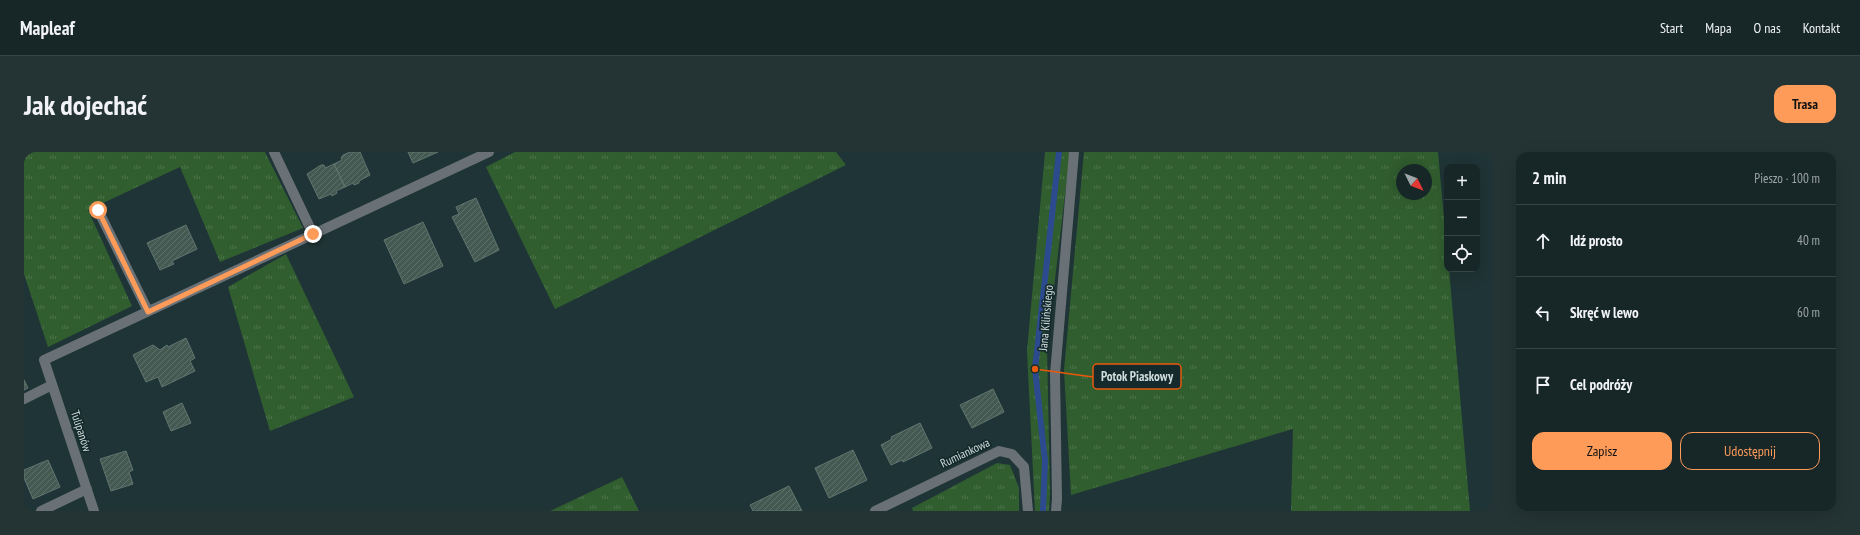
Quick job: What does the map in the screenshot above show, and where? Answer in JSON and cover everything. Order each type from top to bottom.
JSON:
[{"type":"street","points":[[274,152],[313,234]]},
{"type":"street","name":"Jana Kilińskiego","points":[[1056,511],[1055,374],[1074,152]]},
{"type":"street","points":[[98,210],[148,312],[482,153]]},
{"type":"street","name":"Tulipanów","points":[[94,511],[44,360],[148,312]]},
{"type":"street","points":[[24,399],[52,385]]},
{"type":"street","name":"Rumiankowa","points":[[875,511],[999,451],[1012,454],[1024,467],[1028,511]]},
{"type":"street","points":[[41,511],[87,489]]},
{"type":"green space","points":[[24,152],[265,152],[303,228],[220,262],[180,167],[88,210],[132,306],[48,347],[24,274]]},
{"type":"green space","points":[[515,152],[836,152],[846,165],[555,309],[486,167]]},
{"type":"green space","points":[[1045,152],[1070,152],[1047,347],[1050,493],[1049,511],[1035,511],[1027,351]]},
{"type":"green space","points":[[1084,152],[1438,152],[1444,219],[1444,272],[1449,272],[1470,511],[1291,511],[1293,429],[1071,495],[1064,370]]},
{"type":"green space","points":[[286,254],[354,397],[270,431],[228,287]]},
{"type":"green space","points":[[997,463],[1010,465],[1019,488],[1019,511],[913,511],[912,508]]},
{"type":"green space","points":[[622,477],[639,511],[550,511]]},
{"type":"building","points":[[350,152],[360,152],[370,175],[359,181],[359,183],[354,185],[353,183],[345,187],[334,164],[342,160],[341,158],[343,155]]},
{"type":"building","points":[[408,152],[438,152],[413,163]]},
{"type":"building","points":[[334,164],[345,187],[336,191],[337,193],[332,196],[331,194],[319,199],[307,174],[321,165],[324,165],[325,168]]},
{"type":"building","points":[[476,198],[499,250],[475,262],[452,217],[459,214],[456,207]]},
{"type":"building","points":[[423,222],[443,266],[404,284],[384,240]]},
{"type":"building","points":[[186,225],[197,249],[172,261],[174,264],[160,270],[147,243]]},
{"type":"building","points":[[186,338],[195,358],[190,361],[195,371],[162,387],[158,377],[146,382],[133,355],[153,345],[160,350],[167,345],[168,347]]},
{"type":"building","points":[[24,380],[28,388],[24,390]]},
{"type":"building","points":[[993,389],[1004,412],[972,428],[960,405]]},
{"type":"building","points":[[182,403],[191,423],[171,431],[163,412]]},
{"type":"building","points":[[920,423],[932,448],[903,462],[902,460],[891,465],[881,445],[892,439],[891,437]]},
{"type":"building","points":[[853,450],[867,480],[829,498],[815,468]]},
{"type":"building","points":[[126,451],[133,470],[129,472],[133,484],[111,491],[100,459]]},
{"type":"building","points":[[48,460],[60,487],[33,499],[24,478],[24,470]]},
{"type":"building","points":[[789,486],[802,511],[753,511],[750,505]]},
{"type":"waterway","points":[[1043,511],[1045,461],[1035,369],[1059,152]]},
{"type":"place","name":"Potok Piaskowy","points":[[1035,369]]},
{"type":"route","points":[[98,210],[148,312],[313,234]]}]
